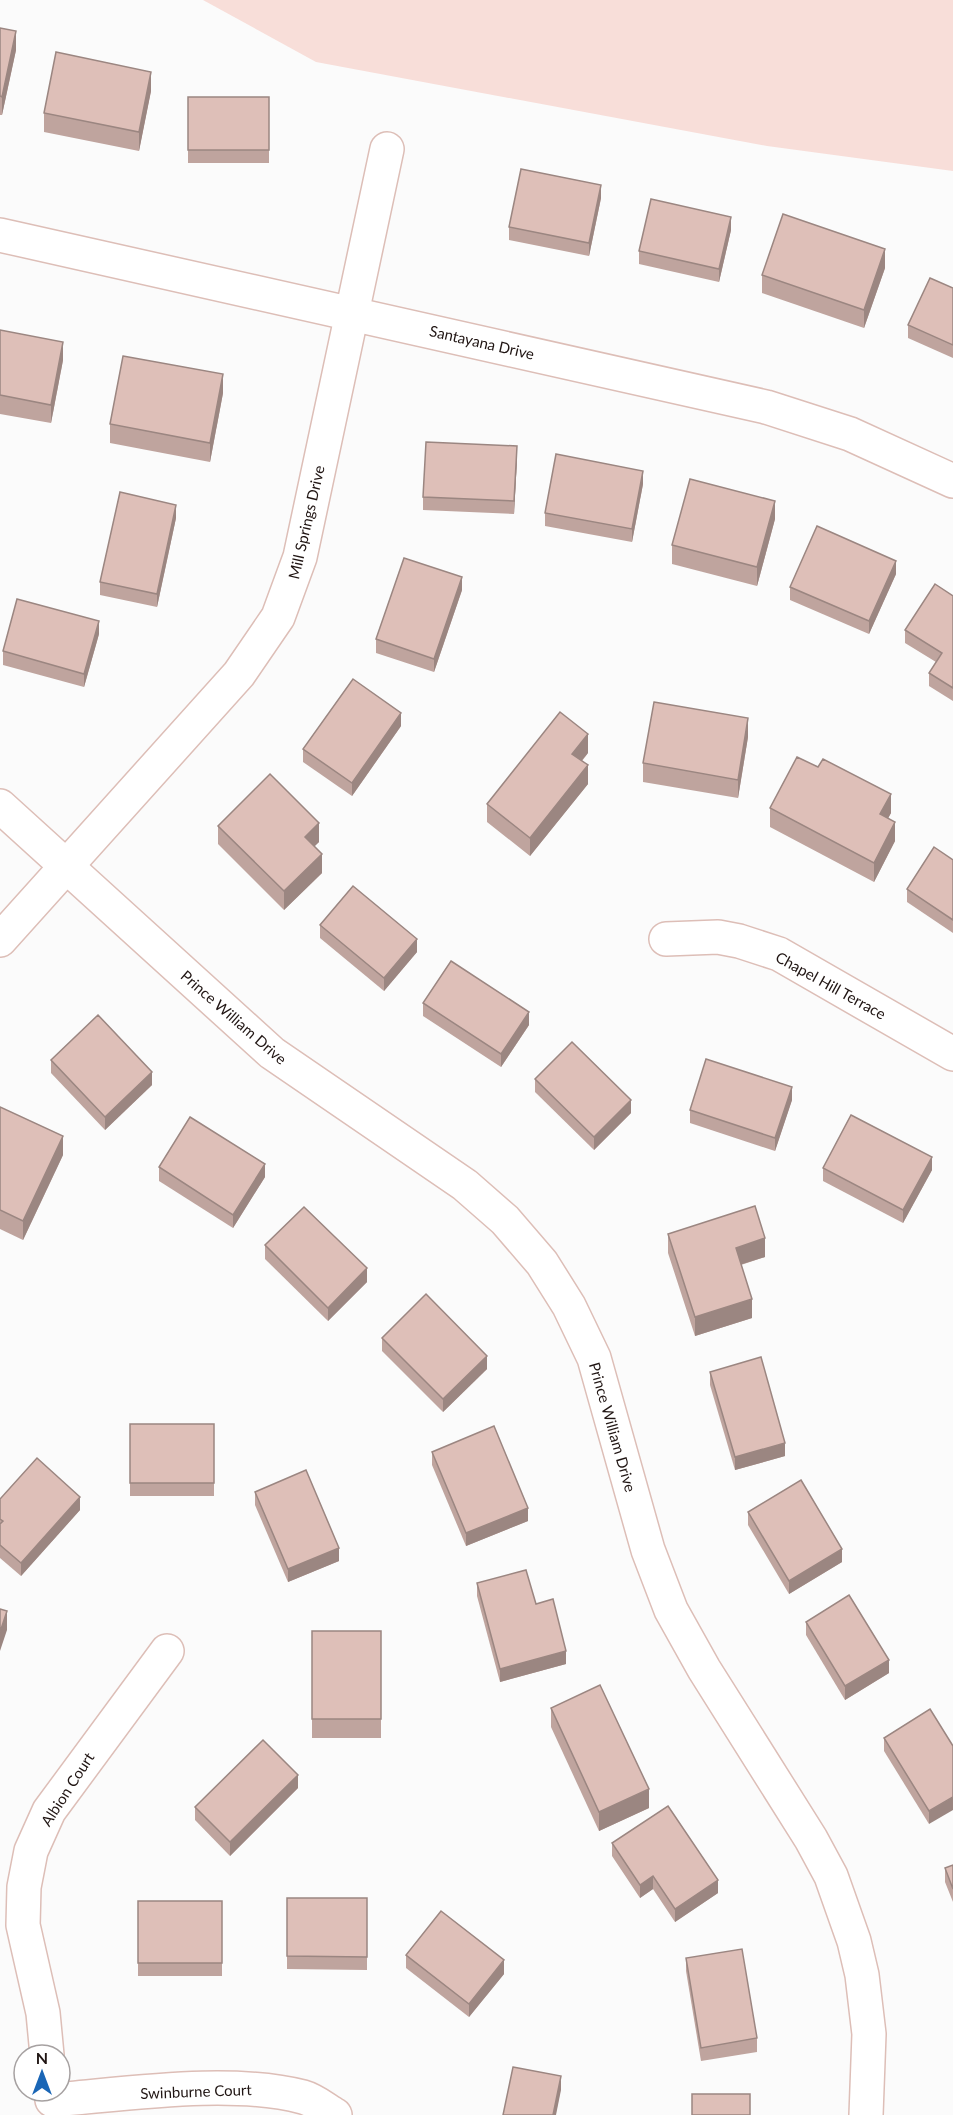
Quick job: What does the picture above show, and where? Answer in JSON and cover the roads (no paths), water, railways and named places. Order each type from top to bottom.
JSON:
[{"type":"street","name":"Mill Springs Drive","points":[[0,940],[239,674],[259,650],[278,617],[300,557],[387,149]]},
{"type":"street","name":"Santayana Drive","points":[[0,235],[766,407],[850,434],[953,481]]},
{"type":"street","name":"Prince William Drive","points":[[0,806],[272,1053],[473,1192],[505,1220],[534,1255],[569,1306],[603,1383],[648,1550],[671,1610],[704,1669],[811,1839],[831,1875],[854,1941],[862,1975],[869,2034],[866,2115]]},
{"type":"street","name":"Chapel Hill Terrace","points":[[666,939],[718,937],[739,941],[778,954],[953,1054]]},
{"type":"street","name":"Albion Court","points":[[46,2043],[43,2013],[23,1924],[24,1887],[31,1851],[49,1811],[167,1651]]},
{"type":"street","name":"Swinburne Court","points":[[72,2100],[174,2090],[262,2090],[305,2097],[335,2115]]}]
